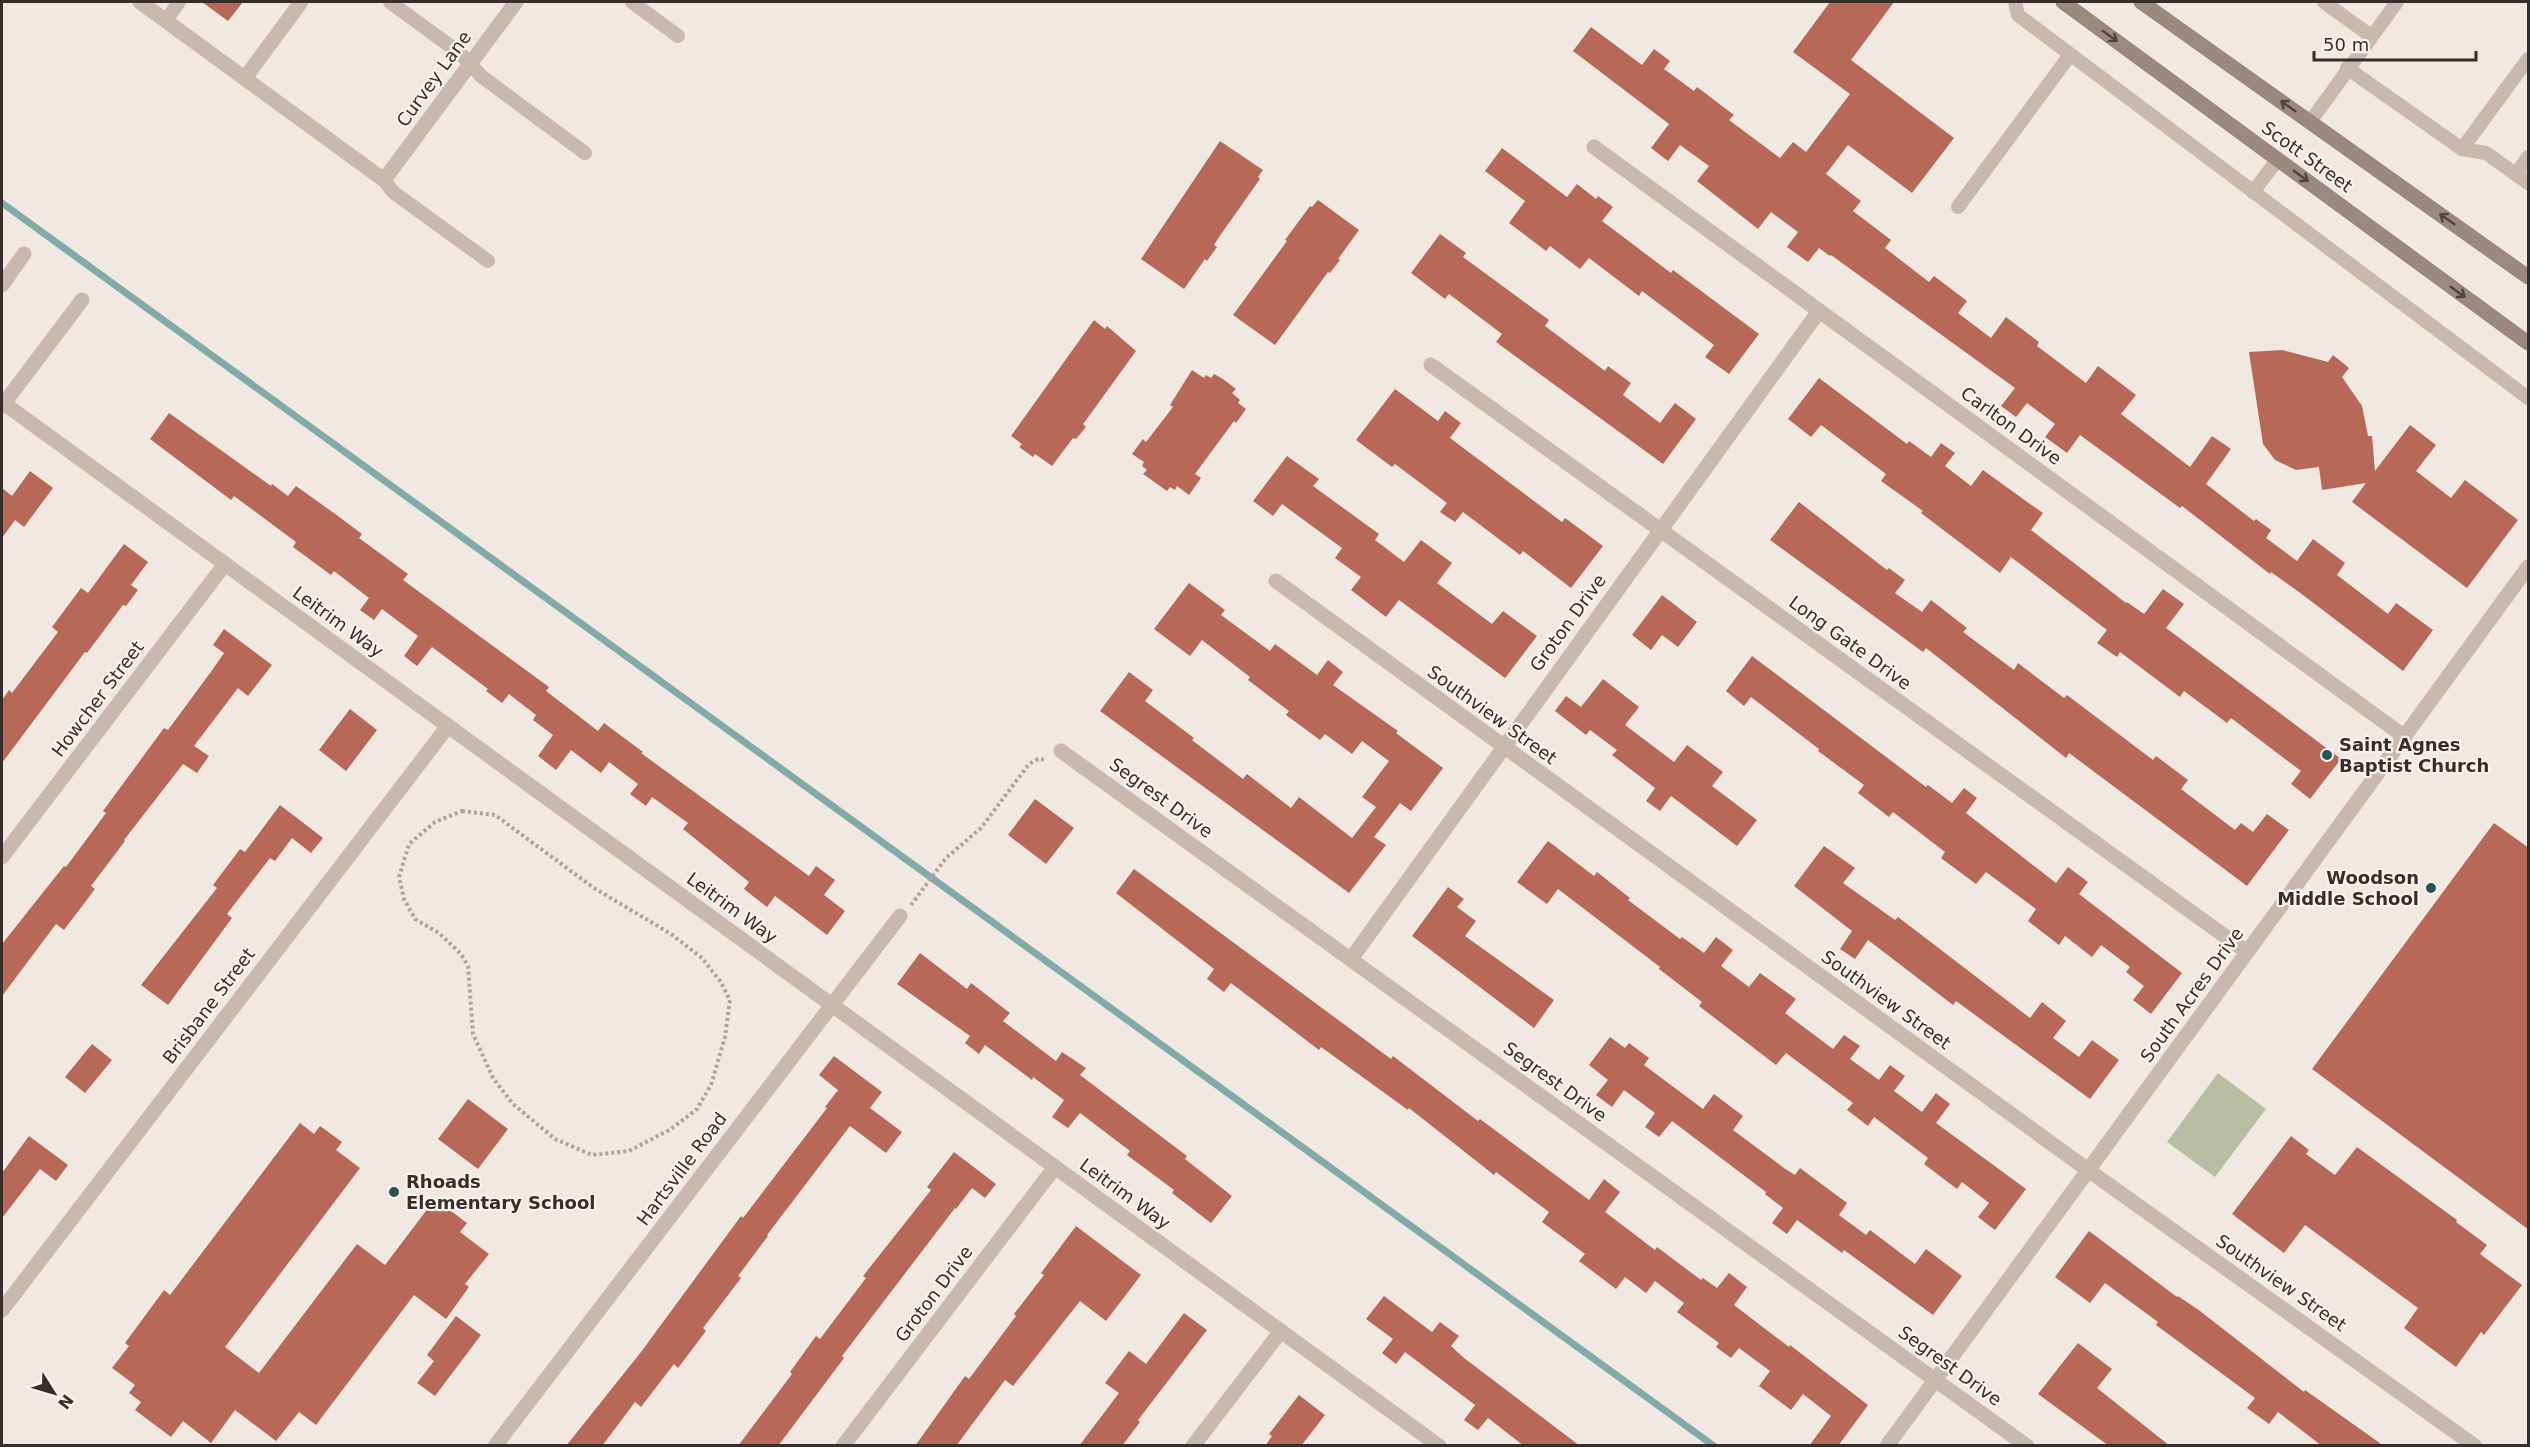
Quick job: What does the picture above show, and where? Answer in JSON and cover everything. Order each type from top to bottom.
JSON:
[{"type":"main road","name":"Scott Street","points":[[2063,2],[2529,343]]},
{"type":"main road","name":"Scott Street","points":[[2140,2],[2529,277]]},
{"type":"street","points":[[140,2],[384,180]]},
{"type":"street","points":[[245,78],[301,2]]},
{"type":"street","name":"Curvey Lane","points":[[384,180],[516,2]]},
{"type":"street","name":"Carlton Drive","points":[[1594,147],[2405,737]]},
{"type":"street","points":[[2,285],[24,254]]},
{"type":"street","points":[[2,404],[82,300]]},
{"type":"street","name":"Groton Drive","points":[[1351,959],[1819,311]]},
{"type":"street","name":"Long Gate Drive","points":[[1431,365],[2247,952]]},
{"type":"street","name":"Leitrim Way","points":[[2,404],[1439,1446]]},
{"type":"street","name":"Howcher Street","points":[[2,857],[225,564]]},
{"type":"street","name":"South Acres Drive","points":[[1887,1446],[2529,567]]},
{"type":"street","name":"Southview Street","points":[[1276,581],[2088,1170],[2475,1446]]},
{"type":"street","name":"Brisbane Street","points":[[2,1310],[448,726]]},
{"type":"street","name":"Segrest Drive","points":[[1061,751],[2027,1446]]},
{"type":"street","name":"Hartsville Road","points":[[495,1446],[900,916]]},
{"type":"street","name":"Groton Drive","points":[[843,1446],[1055,1167]]},
{"type":"street","points":[[1193,1446],[1281,1331]]},
{"type":"lane","points":[[166,20],[180,2]]},
{"type":"lane","points":[[390,2],[460,54],[481,76],[585,153]]},
{"type":"lane","points":[[632,2],[678,36]]},
{"type":"lane","points":[[2015,2],[2018,15],[2529,398]]},
{"type":"lane","points":[[2325,2],[2371,36]]},
{"type":"lane","points":[[2310,122],[2397,2]]},
{"type":"lane","points":[[1958,207],[2070,55]]},
{"type":"lane","points":[[2462,149],[2529,58]]},
{"type":"lane","points":[[2347,68],[2462,149],[2486,153],[2529,183]]},
{"type":"lane","points":[[2516,174],[2529,157]]},
{"type":"lane","points":[[2253,192],[2277,159]]},
{"type":"lane","points":[[384,180],[393,192],[488,261]]},
{"type":"path","points":[[918,897],[946,858],[981,828],[1029,764],[1038,759],[1054,761],[1061,751]]},
{"type":"path","points":[[462,811],[495,815],[594,888],[670,934],[702,958],[720,981],[730,1000],[725,1037],[711,1085],[697,1109],[671,1129],[629,1151],[592,1155],[555,1139],[513,1104],[493,1078],[473,1034],[468,966],[461,954],[439,933],[416,919],[404,899],[399,877],[409,844],[435,822],[462,811]]},
{"type":"green space","points":[[2218,1073],[2266,1109],[2215,1177],[2167,1142]]},
{"type":"building","points":[[202,2],[243,2],[228,21]]},
{"type":"building","points":[[1830,2],[1894,2],[1851,60],[1954,138],[1912,193],[1848,145],[1826,174],[1861,201],[1853,211],[1891,240],[1885,248],[1929,282],[1934,276],[1967,301],[1958,313],[1991,338],[2006,317],[2039,342],[2037,346],[2086,383],[2098,366],[2136,395],[2121,414],[2190,467],[2212,436],[2231,449],[2206,484],[2254,521],[2256,519],[2271,530],[2266,538],[2297,561],[2313,539],[2345,563],[2337,575],[2388,614],[2396,603],[2433,630],[2403,671],[2303,595],[2271,572],[2270,574],[2182,506],[2180,508],[2080,435],[2067,453],[2045,437],[2055,424],[2027,403],[2016,417],[2001,406],[2015,388],[1831,255],[1819,248],[1808,262],[1787,247],[1798,232],[1771,212],[1758,229],[1697,181],[1709,166],[1680,145],[1668,161],[1651,148],[1669,124],[1573,51],[1591,27],[1642,65],[1654,49],[1670,61],[1664,69],[1694,91],[1697,87],[1734,115],[1729,120],[1780,158],[1793,142],[1806,152],[1850,94],[1793,52]]},
{"type":"building","points":[[1220,141],[1263,170],[1258,177],[1260,179],[1214,245],[1217,247],[1207,261],[1205,259],[1184,289],[1141,259]]},
{"type":"building","points":[[1502,148],[1567,197],[1577,184],[1596,199],[1598,196],[1613,207],[1602,221],[1671,273],[1673,270],[1759,334],[1729,374],[1705,357],[1714,345],[1642,291],[1639,296],[1589,258],[1580,269],[1550,246],[1546,251],[1509,223],[1525,201],[1485,171]]},
{"type":"building","points":[[1318,200],[1359,230],[1338,259],[1340,260],[1330,273],[1328,272],[1275,345],[1233,315],[1310,206],[1312,207]]},
{"type":"building","points":[[1440,234],[1466,253],[1463,257],[1549,320],[1545,326],[1605,371],[1608,366],[1631,383],[1623,395],[1660,423],[1675,403],[1696,419],[1663,464],[1496,342],[1502,334],[1449,294],[1445,299],[1411,273]]},
{"type":"building","points":[[1094,320],[1105,329],[1107,326],[1136,351],[1083,424],[1086,427],[1076,439],[1073,438],[1052,466],[1035,454],[1033,457],[1019,447],[1022,444],[1011,436]]},
{"type":"building","points":[[2282,350],[2328,362],[2333,355],[2349,368],[2342,377],[2362,406],[2368,436],[2372,436],[2375,471],[2410,425],[2436,445],[2416,471],[2451,498],[2465,480],[2518,520],[2467,588],[2352,502],[2366,483],[2322,490],[2319,467],[2296,470],[2275,460],[2263,444],[2249,352]]},
{"type":"building","points":[[1192,370],[1204,378],[1206,375],[1211,378],[1214,374],[1223,379],[1236,389],[1232,393],[1240,400],[1238,403],[1246,409],[1236,423],[1234,421],[1195,474],[1201,478],[1189,495],[1177,486],[1175,490],[1170,487],[1167,491],[1143,474],[1147,470],[1142,466],[1144,462],[1132,454],[1143,439],[1146,442],[1173,407],[1170,405]]},
{"type":"building","points":[[1819,378],[1907,444],[1909,441],[1931,457],[1941,443],[1955,453],[1945,466],[1971,486],[1983,470],[2043,513],[2031,530],[2126,603],[2144,614],[2163,589],[2184,604],[2166,628],[2341,759],[2310,799],[2291,784],[2301,771],[2231,718],[2227,723],[2184,691],[2180,697],[2120,652],[2117,657],[2097,643],[2107,630],[2011,557],[2000,573],[1921,513],[1923,511],[1881,481],[1886,474],[1821,425],[1811,437],[1788,419]]},
{"type":"building","points":[[1395,389],[1438,421],[1445,411],[1461,423],[1450,438],[1562,522],[1565,518],[1603,546],[1571,588],[1523,551],[1520,555],[1463,512],[1455,522],[1440,512],[1447,503],[1395,464],[1392,467],[1356,440]]},
{"type":"building","points":[[169,413],[271,486],[272,484],[288,496],[296,486],[338,516],[362,534],[359,538],[408,574],[403,580],[549,687],[546,691],[598,731],[604,723],[643,752],[641,753],[809,876],[816,866],[835,880],[824,895],[845,911],[827,935],[775,896],[767,907],[744,889],[749,882],[683,829],[688,823],[652,797],[646,806],[630,794],[638,784],[609,762],[601,773],[571,750],[556,770],[538,756],[553,735],[533,720],[536,715],[509,694],[502,703],[486,691],[488,689],[432,647],[417,666],[404,656],[418,636],[382,609],[374,620],[360,610],[369,598],[334,571],[331,575],[293,547],[296,542],[234,496],[231,500],[150,439]]},
{"type":"building","points":[[1287,456],[1319,479],[1313,486],[1379,534],[1375,540],[1404,562],[1421,540],[1452,563],[1437,583],[1492,624],[1503,611],[1537,636],[1505,678],[1399,600],[1386,617],[1351,590],[1361,577],[1335,558],[1342,548],[1282,504],[1273,516],[1253,501]]},
{"type":"building","points":[[30,471],[53,488],[24,527],[15,520],[2,538],[2,488],[12,496]]},
{"type":"building","points":[[1799,502],[1887,570],[1889,568],[1905,580],[1895,593],[1922,612],[1931,600],[1967,628],[1963,632],[2014,670],[2018,663],[2064,698],[2067,695],[2153,760],[2156,756],[2188,780],[2181,789],[2235,830],[2241,823],[2253,832],[2267,814],[2289,830],[2247,886],[2069,753],[2066,758],[1926,648],[1923,652],[1770,540]]},
{"type":"building","points":[[124,544],[148,562],[131,585],[138,590],[126,606],[123,605],[87,653],[85,652],[2,763],[2,700],[9,690],[12,693],[58,632],[52,627],[81,588],[88,593]]},
{"type":"building","points":[[1189,583],[1225,610],[1221,615],[1270,651],[1275,644],[1317,675],[1328,660],[1343,672],[1333,685],[1398,731],[1396,733],[1443,768],[1411,811],[1400,803],[1374,837],[1386,845],[1349,893],[1100,711],[1129,672],[1153,690],[1145,701],[1243,779],[1247,774],[1291,808],[1299,797],[1352,838],[1376,807],[1362,797],[1389,761],[1362,741],[1352,754],[1325,734],[1320,740],[1286,715],[1289,711],[1248,680],[1250,677],[1202,640],[1190,656],[1154,629]]},
{"type":"building","points":[[1662,595],[1697,622],[1678,647],[1662,635],[1651,650],[1632,635]]},
{"type":"building","points":[[224,629],[272,665],[248,696],[238,688],[194,746],[209,756],[197,773],[183,764],[91,886],[95,889],[64,930],[56,924],[2,996],[2,944],[64,866],[66,867],[106,813],[103,811],[164,728],[168,730],[213,669],[224,653],[213,645]]},
{"type":"building","points":[[1752,656],[1926,787],[1928,785],[1952,803],[1964,788],[1977,798],[1966,813],[2056,883],[2068,867],[2088,882],[2079,894],[2182,973],[2151,1014],[2133,1000],[2144,986],[2126,972],[2130,967],[2101,945],[2092,957],[2065,936],[2059,945],[2028,921],[2036,909],[1986,872],[1976,884],[1941,858],[1945,852],[1893,812],[1889,817],[1858,793],[1864,785],[1818,751],[1819,749],[1751,697],[1744,706],[1726,691]]},
{"type":"building","points":[[1603,679],[1639,707],[1625,725],[1674,762],[1687,745],[1723,772],[1712,786],[1757,820],[1737,846],[1671,796],[1660,811],[1646,801],[1655,788],[1612,755],[1617,750],[1590,730],[1586,735],[1555,711],[1566,696],[1581,707]]},
{"type":"building","points":[[350,709],[377,730],[346,771],[319,750]]},
{"type":"building","points":[[1035,799],[1074,828],[1046,864],[1008,835]]},
{"type":"building","points":[[280,805],[323,838],[311,853],[292,838],[275,861],[270,858],[227,914],[232,918],[168,1005],[141,985],[217,888],[213,885],[240,849],[245,852]]},
{"type":"building","points":[[2494,823],[2529,848],[2529,1230],[2312,1069]]},
{"type":"building","points":[[1548,841],[1594,876],[1597,872],[1630,898],[1628,900],[1680,939],[1682,937],[1704,953],[1716,937],[1733,950],[1721,966],[1749,987],[1760,973],[1796,999],[1785,1013],[1833,1049],[1844,1035],[1860,1046],[1850,1059],[1879,1080],[1890,1065],[1905,1076],[1894,1091],[1922,1112],[1936,1093],[1950,1104],[1936,1123],[2026,1189],[1995,1230],[1978,1217],[1989,1203],[1962,1182],[1957,1189],[1924,1164],[1928,1158],[1874,1117],[1868,1126],[1847,1110],[1853,1103],[1786,1053],[1776,1065],[1699,1006],[1702,1002],[1659,969],[1660,967],[1558,889],[1547,904],[1517,882]]},
{"type":"building","points":[[1824,846],[1855,868],[1843,883],[1895,920],[1898,917],[2030,1018],[2042,1002],[2066,1021],[2053,1038],[2079,1057],[2092,1040],[2119,1060],[2090,1099],[1956,1001],[1953,1005],[1868,940],[1855,959],[1840,949],[1852,931],[1794,886]]},
{"type":"building","points":[[1134,869],[1391,1059],[1393,1056],[1478,1121],[1480,1119],[1589,1200],[1604,1179],[1620,1192],[1605,1212],[1655,1250],[1657,1247],[1701,1280],[1703,1278],[1717,1288],[1729,1273],[1747,1287],[1734,1305],[1868,1405],[1838,1446],[1809,1446],[1831,1416],[1803,1394],[1791,1410],[1759,1386],[1770,1371],[1739,1348],[1731,1358],[1716,1347],[1719,1343],[1677,1312],[1684,1303],[1655,1281],[1646,1293],[1625,1277],[1616,1289],[1579,1261],[1585,1254],[1542,1222],[1549,1212],[1496,1172],[1494,1175],[1409,1108],[1408,1110],[1321,1047],[1319,1050],[1231,983],[1224,992],[1207,979],[1214,969],[1116,893]]},
{"type":"building","points":[[1448,887],[1464,899],[1457,907],[1476,921],[1465,936],[1554,1000],[1534,1028],[1412,936]]},
{"type":"building","points":[[920,953],[967,989],[971,983],[1010,1013],[1003,1021],[1056,1061],[1062,1052],[1086,1068],[1080,1075],[1187,1156],[1185,1159],[1232,1196],[1211,1223],[1172,1193],[1174,1190],[1127,1155],[1130,1151],[1080,1113],[1068,1128],[1052,1117],[1064,1100],[1033,1077],[1032,1080],[985,1045],[979,1054],[965,1043],[970,1036],[897,984]]},
{"type":"building","points":[[1610,1037],[1625,1048],[1629,1043],[1649,1058],[1644,1065],[1703,1109],[1714,1094],[1743,1116],[1733,1130],[1784,1168],[1795,1175],[1800,1168],[1847,1203],[1839,1215],[1866,1235],[1870,1230],[1915,1264],[1926,1249],[1962,1276],[1933,1315],[1844,1250],[1842,1253],[1797,1220],[1787,1234],[1772,1223],[1783,1208],[1765,1194],[1766,1192],[1672,1121],[1659,1137],[1645,1127],[1655,1113],[1624,1090],[1612,1107],[1596,1095],[1608,1080],[1589,1065]]},
{"type":"building","points":[[92,1044],[112,1060],[85,1093],[65,1077]]},
{"type":"building","points":[[834,1056],[882,1092],[870,1108],[902,1132],[886,1153],[850,1126],[767,1235],[738,1276],[741,1278],[703,1328],[706,1331],[678,1368],[674,1364],[641,1407],[635,1402],[602,1446],[566,1446],[641,1352],[741,1216],[743,1218],[827,1108],[825,1107],[838,1090],[819,1075]]},
{"type":"building","points":[[468,1099],[508,1129],[478,1169],[438,1139]]},
{"type":"building","points":[[300,1123],[314,1134],[320,1126],[342,1142],[336,1150],[360,1168],[225,1347],[259,1373],[357,1244],[385,1265],[435,1199],[467,1223],[460,1232],[489,1254],[465,1284],[469,1287],[446,1319],[414,1295],[316,1425],[299,1412],[276,1441],[235,1410],[211,1443],[183,1421],[171,1437],[135,1410],[141,1402],[129,1393],[135,1385],[112,1368],[129,1346],[125,1343],[164,1290],[170,1295]]},
{"type":"building","points":[[29,1136],[68,1165],[56,1181],[40,1169],[2,1218],[2,1173]]},
{"type":"building","points":[[2291,1136],[2309,1150],[2306,1154],[2335,1175],[2357,1147],[2457,1220],[2456,1222],[2487,1245],[2480,1254],[2522,1285],[2484,1335],[2481,1332],[2456,1367],[2404,1328],[2418,1308],[2305,1225],[2284,1253],[2232,1214]]},
{"type":"building","points":[[954,1152],[996,1184],[985,1198],[972,1188],[955,1208],[842,1356],[844,1358],[778,1446],[738,1446],[792,1374],[790,1372],[816,1336],[820,1339],[866,1278],[863,1276],[931,1190],[927,1187]]},
{"type":"building","points":[[1076,1226],[1141,1275],[1106,1321],[1080,1301],[1013,1386],[1005,1380],[956,1446],[915,1446],[965,1376],[969,1379],[1016,1316],[1014,1314],[1044,1275],[1041,1273]]},
{"type":"building","points":[[2089,1231],[2177,1297],[2200,1311],[2304,1392],[2305,1390],[2384,1446],[2322,1446],[2278,1412],[2269,1424],[2247,1408],[2255,1398],[2156,1325],[2158,1322],[2105,1283],[2090,1303],[2055,1277]]},
{"type":"building","points":[[1384,1296],[1432,1332],[1440,1322],[1459,1336],[1451,1346],[1464,1358],[1580,1446],[1524,1446],[1488,1418],[1478,1430],[1464,1420],[1475,1405],[1405,1352],[1396,1364],[1382,1353],[1393,1339],[1366,1319]]},
{"type":"building","points":[[1184,1313],[1207,1330],[1138,1420],[1140,1422],[1122,1446],[1079,1446],[1119,1393],[1105,1383],[1129,1351],[1146,1364]]},
{"type":"building","points":[[456,1316],[481,1335],[435,1396],[417,1383],[434,1361],[427,1355]]},
{"type":"building","points":[[2078,1343],[2112,1369],[2097,1388],[2170,1446],[2109,1446],[2038,1394]]},
{"type":"building","points":[[1299,1395],[1325,1415],[1301,1446],[1265,1446],[1272,1436],[1269,1434]]},
{"type":"waterway","points":[[2,203],[1714,1446]]},
{"type":"place","name":"Saint Agnes Baptist Church","points":[[2327,755]]},
{"type":"place","name":"Woodson Middle School","points":[[2431,888]]},
{"type":"place","name":"Rhoads Elementary School","points":[[394,1192]]}]
